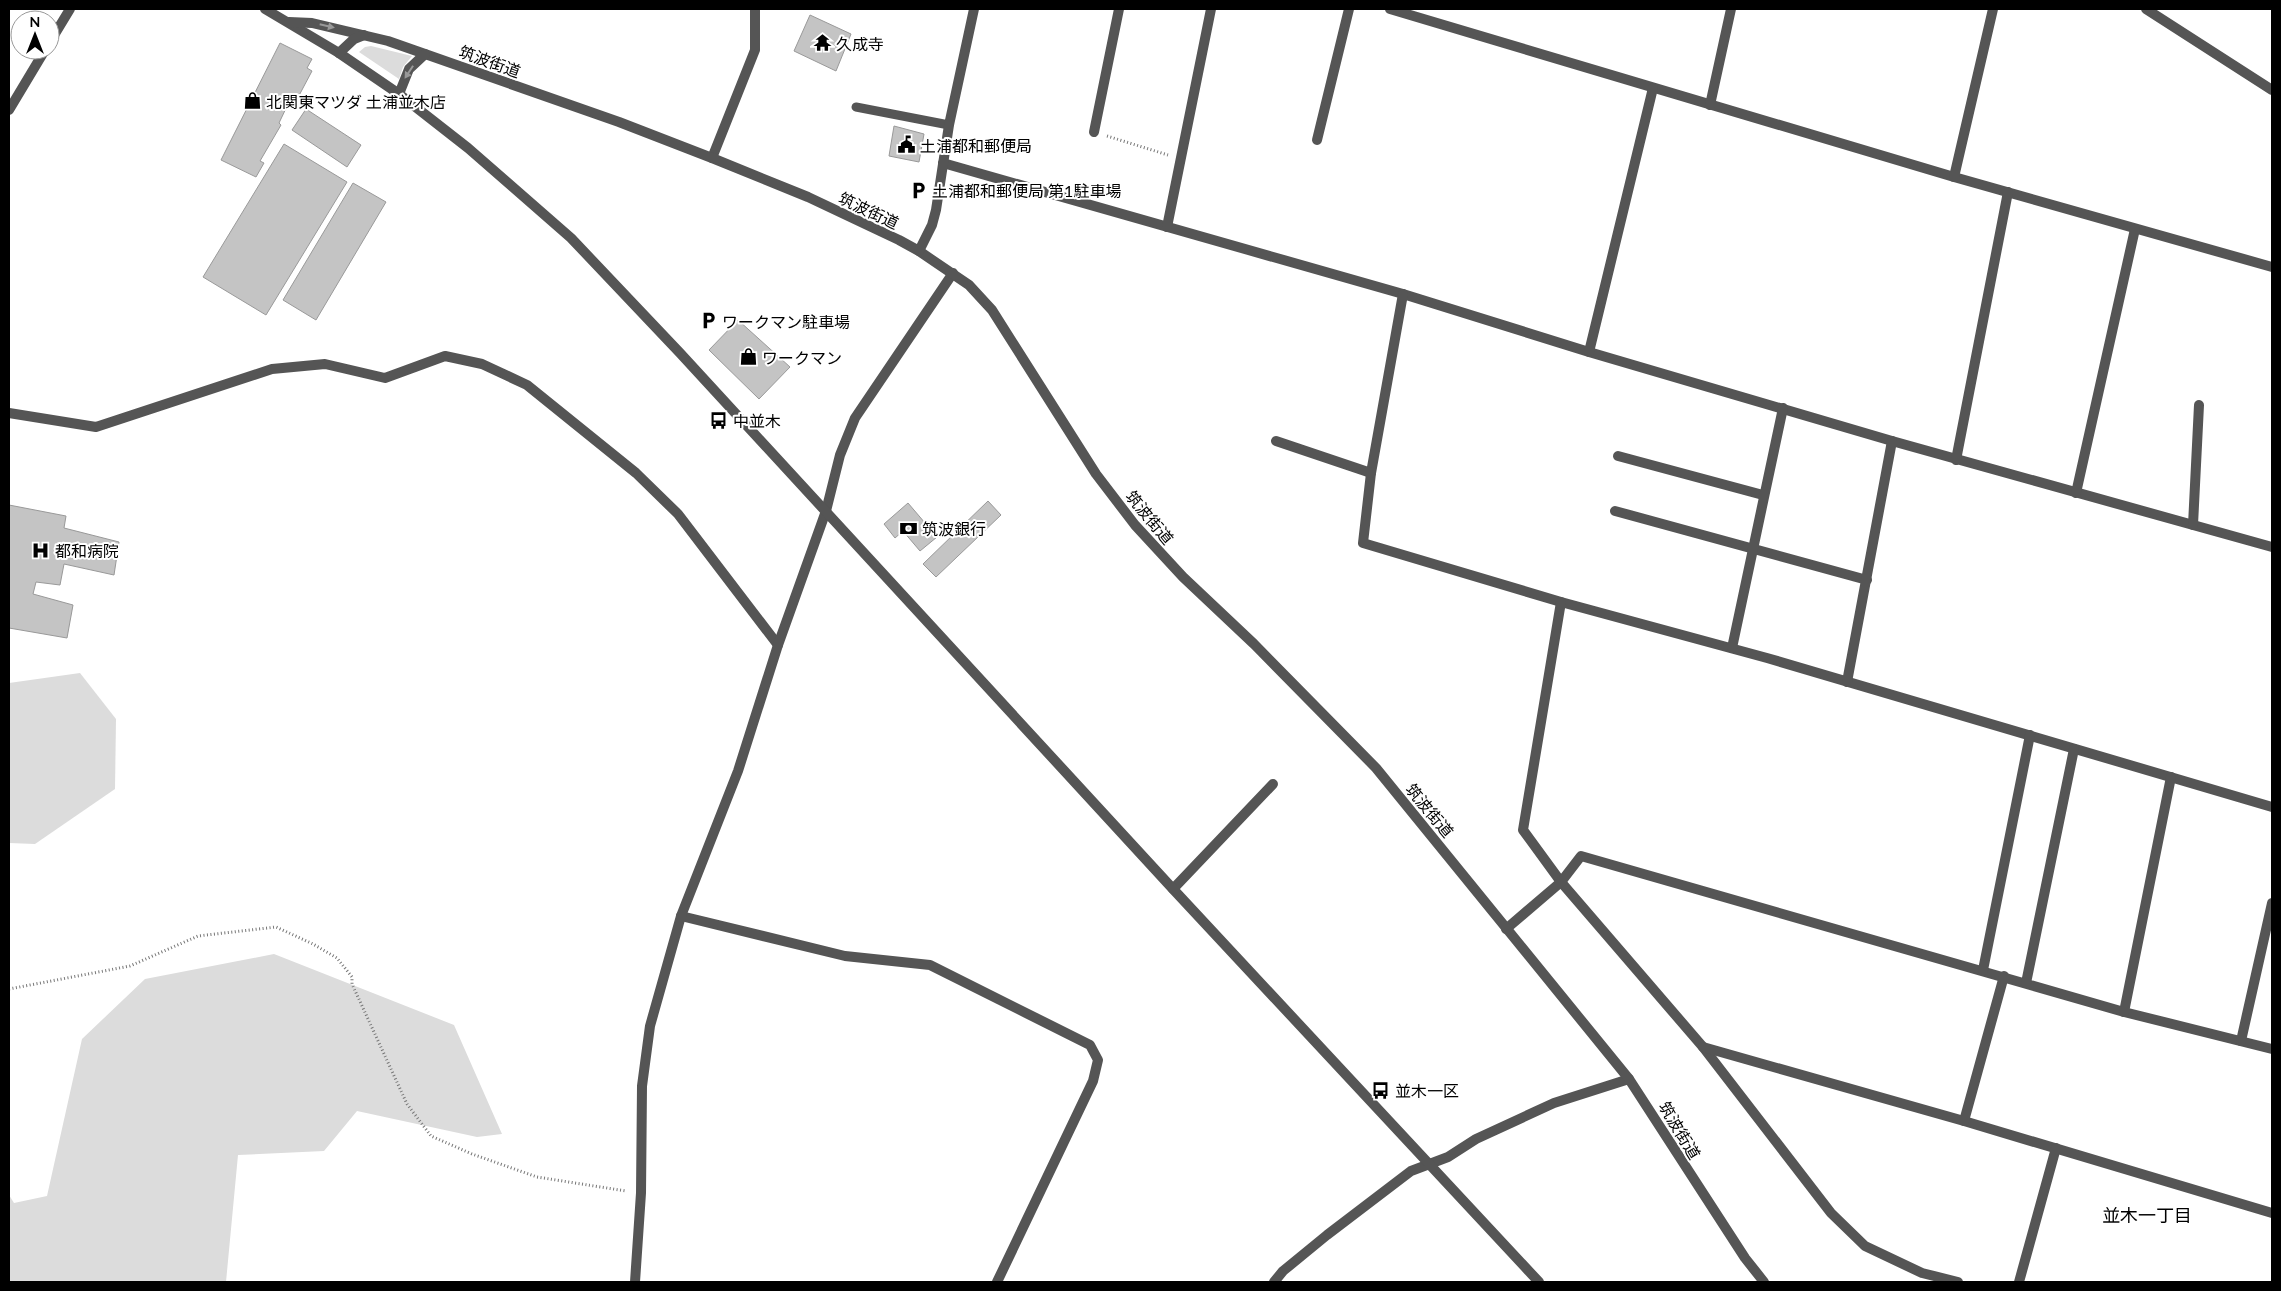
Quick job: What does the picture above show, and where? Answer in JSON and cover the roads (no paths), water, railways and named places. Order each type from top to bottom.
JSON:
[{"type":"street","points":[[60,26],[70,9]]},
{"type":"street","points":[[265,9],[340,53],[399,94],[476,154],[571,238],[1430,1164],[1534,1280]]},
{"type":"street","points":[[712,158],[756,50],[755,9]]},
{"type":"street","points":[[919,251],[932,225],[949,125],[974,9]]},
{"type":"street","points":[[1094,132],[1119,9]]},
{"type":"street","points":[[1167,227],[1211,9]]},
{"type":"street","points":[[1317,140],[1349,9]]},
{"type":"street","points":[[1390,9],[1954,177],[2272,267]]},
{"type":"street","points":[[1710,105],[1731,9]]},
{"type":"street","points":[[1954,177],[1993,9]]},
{"type":"street","points":[[2146,9],[2272,90]]},
{"type":"street","name":"筑波街道","points":[[289,22],[312,23],[365,35],[619,122],[808,197],[919,251],[969,285],[992,310],[1096,474],[1135,525],[1183,577],[1254,644],[1376,768],[1629,1078],[1745,1258],[1764,1282]]},
{"type":"street","points":[[340,53],[354,39],[365,35]]},
{"type":"street","points":[[399,94],[409,69],[425,54]]},
{"type":"street","points":[[9,110],[39,60]]},
{"type":"street","points":[[1589,352],[1652,88]]},
{"type":"street","points":[[943,163],[1403,294],[1589,352],[1956,460],[2272,547]]},
{"type":"street","points":[[1956,460],[2008,192]]},
{"type":"street","points":[[2076,493],[2135,229]]},
{"type":"street","points":[[635,1282],[641,1194],[642,1086],[650,1026],[681,916],[738,771],[778,645],[826,511],[840,455],[855,418],[953,273]]},
{"type":"street","points":[[1403,294],[1371,473],[1363,543],[1561,602],[1732,648],[2272,807]]},
{"type":"street","points":[[9,413],[96,427],[272,369],[325,364],[384,378],[445,356],[482,364],[527,385],[636,473],[678,514],[778,645]]},
{"type":"street","points":[[2193,526],[2199,405]]},
{"type":"street","points":[[1732,648],[1783,408]]},
{"type":"street","points":[[1276,441],[1371,473]]},
{"type":"street","points":[[1847,682],[1892,441]]},
{"type":"street","points":[[1618,456],[1763,495]]},
{"type":"street","points":[[1615,511],[1867,580]]},
{"type":"street","points":[[1561,602],[1523,830],[1561,882],[1703,1047],[1831,1212],[1865,1246],[1922,1273],[1958,1282]]},
{"type":"street","points":[[1983,970],[2030,735]]},
{"type":"street","points":[[2026,983],[2074,749]]},
{"type":"street","points":[[2124,1012],[2171,777]]},
{"type":"street","points":[[1173,889],[1273,784]]},
{"type":"street","points":[[1506,929],[1561,882],[1581,856],[2124,1012],[2272,1049]]},
{"type":"street","points":[[2241,1041],[2272,903]]},
{"type":"street","points":[[681,916],[844,956],[930,965],[1090,1045],[1098,1060],[1093,1082],[998,1282]]},
{"type":"street","points":[[1964,1120],[2004,976]]},
{"type":"street","points":[[1703,1047],[1964,1120],[2272,1213]]},
{"type":"street","points":[[1274,1282],[1283,1271],[1367,1203],[1411,1172],[1448,1157],[1476,1139],[1554,1103],[1629,1078]]},
{"type":"street","points":[[2019,1282],[2056,1148]]},
{"type":"lane","points":[[856,107],[949,125]]},
{"type":"place","name":"久成寺","points":[[822,43]]},
{"type":"place","name":"北関東マツダ 土浦並木店","points":[[252,101]]},
{"type":"place","name":"土浦都和郵便局","points":[[906,145]]},
{"type":"place","name":"土浦都和郵便局 第1駐車場","points":[[918,190]]},
{"type":"place","name":"ワークマン駐車場","points":[[708,321]]},
{"type":"place","name":"ワークマン","points":[[748,357]]},
{"type":"place","name":"中並木","points":[[719,420]]},
{"type":"place","name":"筑波銀行","points":[[908,528]]},
{"type":"place","name":"都和病院","points":[[41,550]]},
{"type":"place","name":"並木一区","points":[[1381,1090]]},
{"type":"district","name":"並木一丁目","points":[[2147,1215]]}]
